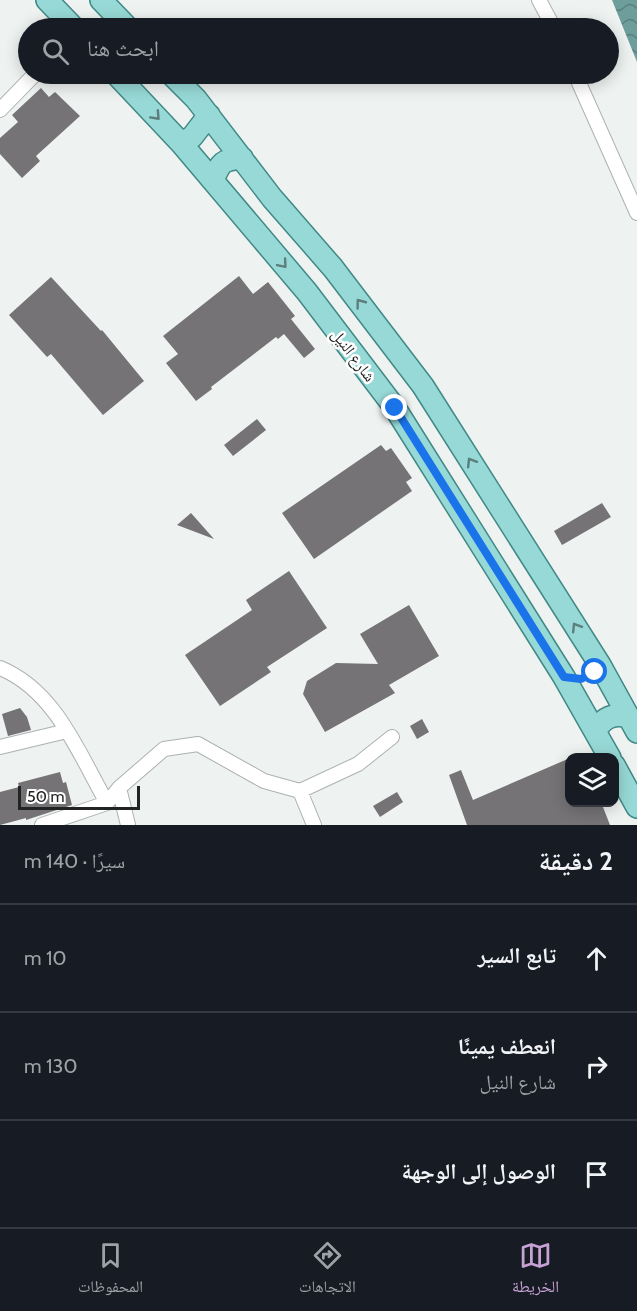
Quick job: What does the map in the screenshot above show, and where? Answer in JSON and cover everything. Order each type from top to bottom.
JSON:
[{"type":"main road","points":[[47,0],[64,18]]},
{"type":"main road","points":[[101,0],[118,18]]},
{"type":"main road","name":"شارع النيل","points":[[125,84],[181,143],[307,292],[395,408],[564,677],[608,753]]},
{"type":"main road","points":[[180,84],[209,115],[272,198],[333,268],[423,386],[600,664],[633,724]]},
{"type":"main road","points":[[181,143],[192,137],[209,115]]},
{"type":"main road","points":[[213,180],[220,164],[228,159],[242,158]]},
{"type":"main road","points":[[564,677],[581,679],[595,672],[600,664]]},
{"type":"main road","points":[[596,730],[606,718],[613,715],[633,724]]},
{"type":"main road","points":[[619,773],[637,807]]},
{"type":"street","points":[[539,0],[549,18]]},
{"type":"street","points":[[0,110],[25,84]]},
{"type":"street","points":[[579,84],[637,213]]},
{"type":"street","points":[[0,668],[26,680],[50,705],[107,803]]},
{"type":"street","points":[[0,747],[67,731]]},
{"type":"street","points":[[42,825],[107,803],[119,788],[164,749],[198,744],[264,781],[300,791],[358,764],[392,737]]},
{"type":"street","points":[[119,788],[128,825]]},
{"type":"street","points":[[300,791],[314,825]]},
{"type":"water","points":[[612,0],[637,0],[637,62]]},
{"type":"building","points":[[41,88],[49,97],[55,92],[80,116],[36,156],[40,161],[22,178],[0,154],[0,138],[18,122],[12,115]]},
{"type":"building","points":[[239,276],[253,294],[268,282],[295,316],[291,319],[315,349],[304,358],[284,334],[278,339],[276,337],[196,401],[166,363],[178,354],[163,336]]},
{"type":"building","points":[[51,277],[102,330],[144,381],[103,415],[51,354],[47,357],[9,315]]},
{"type":"building","points":[[257,419],[266,430],[233,456],[224,445]]},
{"type":"building","points":[[381,445],[386,451],[391,448],[412,478],[406,482],[412,491],[314,559],[282,513]]},
{"type":"building","points":[[602,503],[611,517],[562,545],[554,531]]},
{"type":"building","points":[[191,513],[214,539],[177,525]]},
{"type":"building","points":[[289,571],[327,628],[267,667],[271,672],[220,706],[185,655],[252,610],[246,600]]},
{"type":"building","points":[[409,605],[439,656],[389,685],[395,693],[325,732],[303,694],[307,681],[336,663],[378,664],[360,634]]},
{"type":"building","points":[[20,708],[27,717],[31,730],[8,736],[2,714]]},
{"type":"building","points":[[422,719],[429,732],[417,739],[410,726]]},
{"type":"building","points":[[565,760],[565,807],[603,807],[610,825],[467,825],[449,775],[461,770],[473,800]]},
{"type":"building","points":[[60,772],[63,783],[66,782],[72,805],[26,820],[26,818],[0,825],[0,792],[19,787],[18,783]]},
{"type":"building","points":[[397,792],[403,802],[380,817],[373,806]]},
{"type":"route","points":[[395,408],[564,677],[581,679],[595,672]]}]
